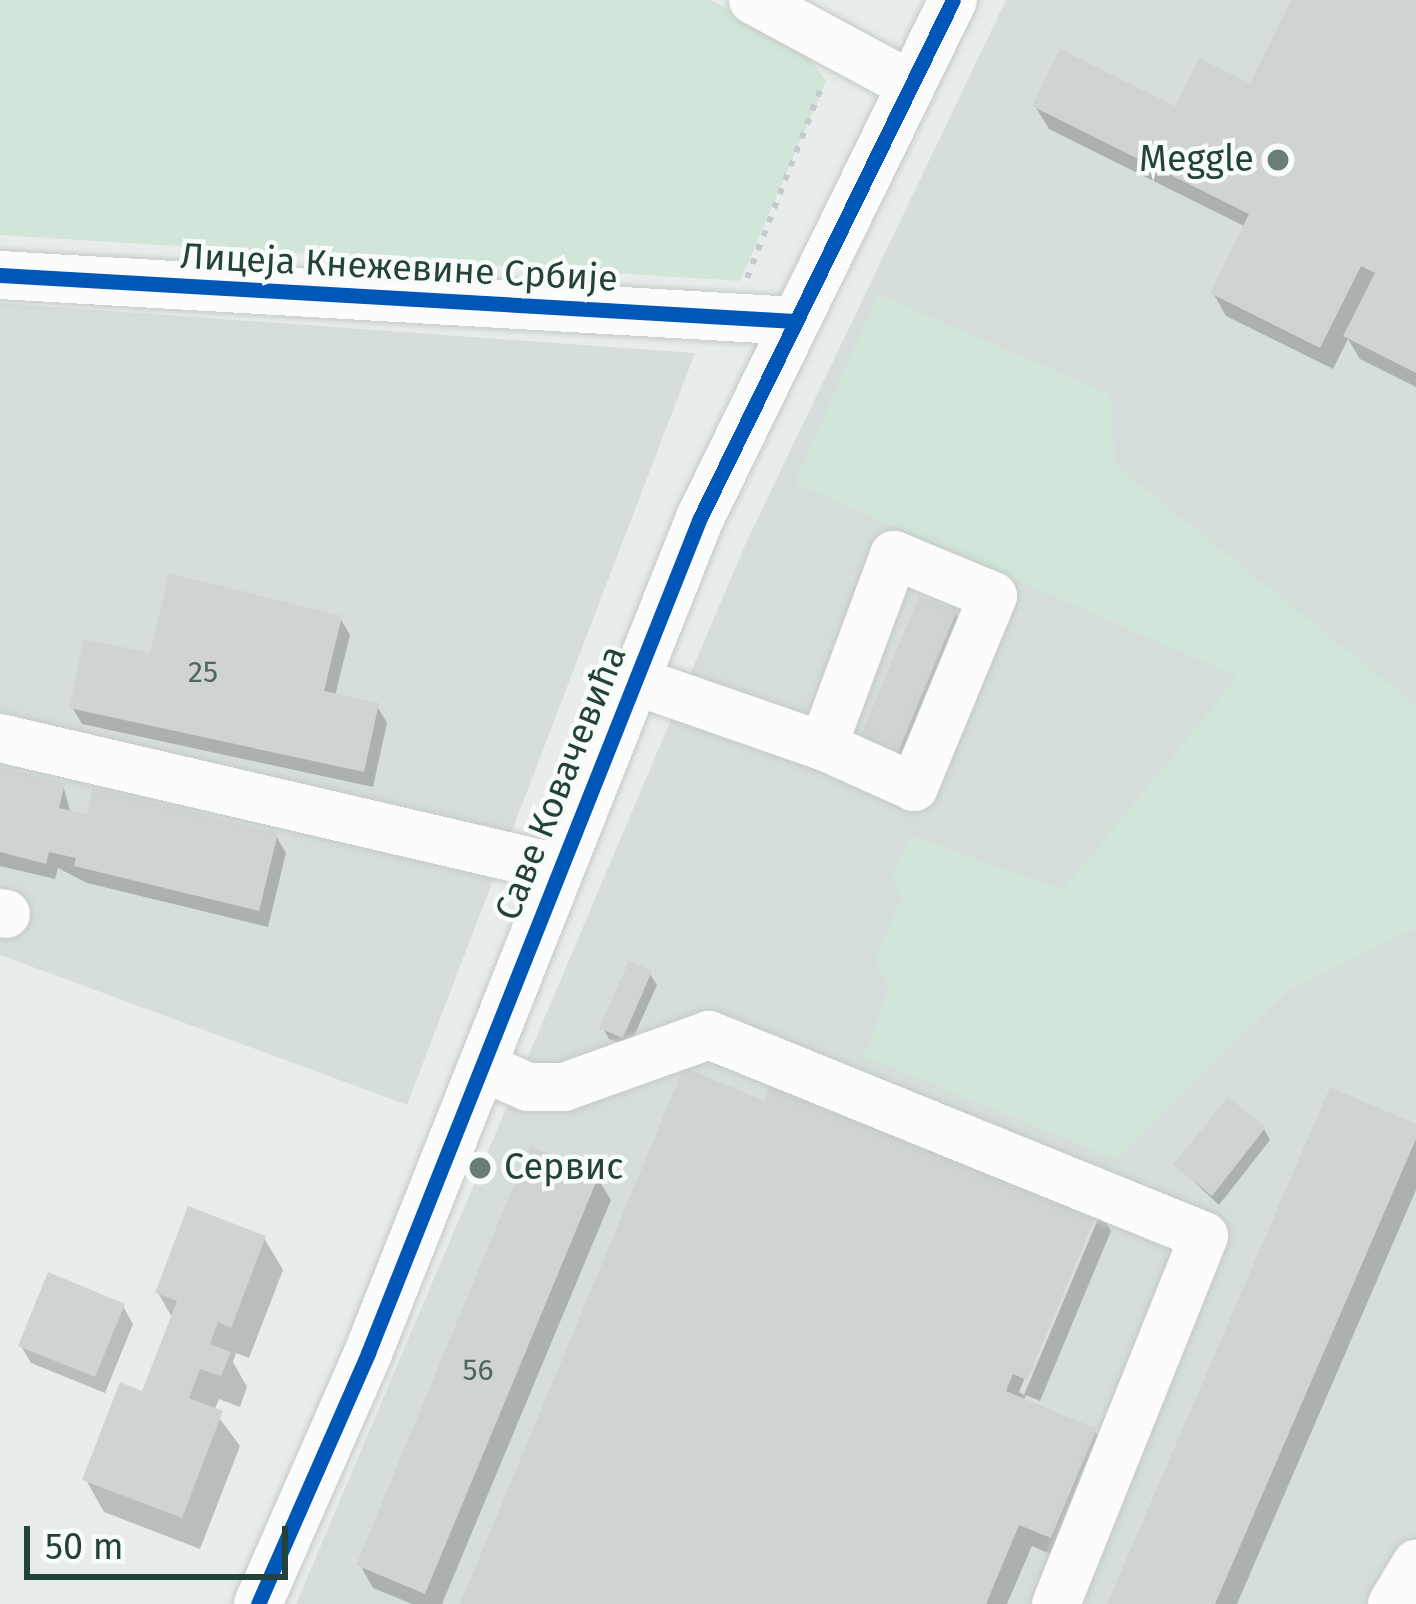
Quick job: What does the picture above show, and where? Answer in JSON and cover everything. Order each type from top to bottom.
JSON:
[{"type":"street","points":[[753,0],[909,84]]},
{"type":"street","name":"Саве Ковачевића","points":[[258,1604],[483,1067],[633,680],[795,321],[952,0]]},
{"type":"street","name":"Лицеја Кнежевине Србије","points":[[0,275],[795,321]]},
{"type":"street","points":[[633,680],[823,746],[914,787],[993,596],[894,555],[823,746]]},
{"type":"street","points":[[0,738],[558,868]]},
{"type":"street","points":[[483,1067],[528,1087],[564,1087],[709,1035],[1204,1236],[1056,1604]]},
{"type":"street","points":[[1393,1604],[1416,1564]]},
{"type":"path","points":[[740,287],[838,46]]},
{"type":"shaded area","points":[[1006,0],[1416,0],[1416,1604],[296,1604],[745,545]]},
{"type":"shaded area","points":[[0,303],[695,353],[407,1105],[0,955]]},
{"type":"green space","points":[[0,0],[711,0],[806,54],[826,81],[740,281],[0,235]]},
{"type":"green space","points":[[878,294],[1110,395],[1116,466],[1416,705],[1416,928],[1290,989],[1116,1159],[864,1056],[889,989],[875,959],[901,900],[892,873],[912,836],[1063,890],[1238,677],[795,483]]},
{"type":"building","name":"Meggle","points":[[1291,0],[1416,0],[1416,373],[1343,336],[1375,273],[1361,266],[1320,348],[1210,293],[1249,214],[1032,106],[1060,49],[1175,106],[1199,58],[1250,83]]},
{"type":"building","points":[[169,573],[342,616],[324,691],[379,703],[364,772],[69,708],[84,639],[150,653]]},
{"type":"building","points":[[919,596],[957,611],[892,767],[854,752]]},
{"type":"building","points":[[0,767],[65,783],[59,808],[87,814],[93,788],[278,833],[259,911],[74,866],[76,858],[49,852],[46,864],[0,852]]},
{"type":"building","points":[[629,961],[652,971],[623,1038],[599,1028]]},
{"type":"building","points":[[684,1067],[764,1101],[776,1071],[1100,1206],[1027,1380],[1013,1374],[1006,1391],[1097,1429],[1051,1538],[1019,1525],[986,1604],[460,1604]]},
{"type":"building","points":[[1330,1087],[1416,1124],[1416,1139],[1215,1604],[1107,1604]]},
{"type":"building","points":[[1228,1097],[1266,1127],[1212,1196],[1173,1165]]},
{"type":"building","points":[[530,1146],[599,1175],[425,1594],[356,1565]]},
{"type":"building","points":[[188,1206],[266,1236],[231,1328],[218,1322],[210,1344],[231,1352],[221,1376],[200,1369],[189,1398],[223,1411],[182,1518],[82,1480],[120,1382],[142,1391],[177,1301],[155,1293]]},
{"type":"building","points":[[48,1272],[125,1304],[95,1377],[18,1346]]},
{"type":"cycle path","points":[[258,1604],[368,1353],[700,518],[953,0]]},
{"type":"cycle path","points":[[0,275],[795,321]]},
{"type":"place","name":"Meggle","points":[[1278,160]]},
{"type":"place","name":"Сервис","points":[[480,1168]]}]
